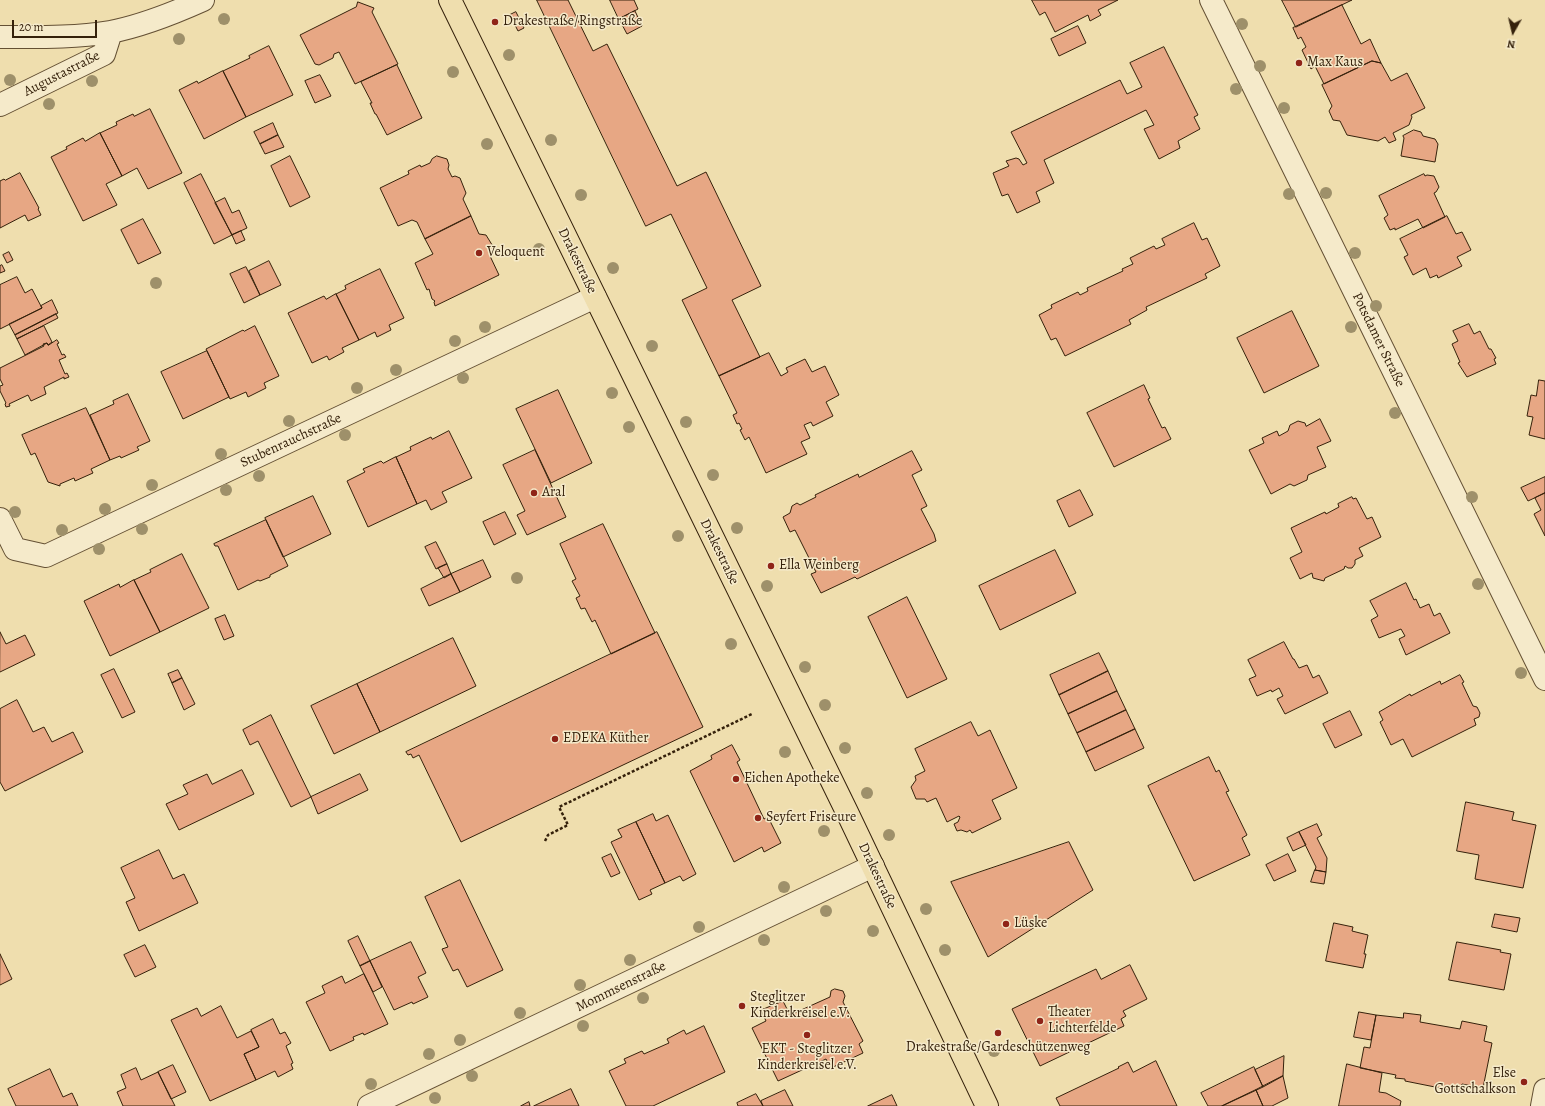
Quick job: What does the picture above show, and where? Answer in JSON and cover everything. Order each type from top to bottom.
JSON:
[{"type":"main road","name":"Drakestraße","points":[[450,0],[873,866],[987,1106]]},
{"type":"street","points":[[0,38],[74,36],[111,32],[166,16],[203,0]]},
{"type":"street","name":"Potsdamer Straße","points":[[1211,0],[1545,679]]},
{"type":"street","name":"Augustastraße","points":[[0,105],[104,54],[111,32]]},
{"type":"street","name":"Stubenrauchstraße","points":[[0,519],[15,549],[46,556],[595,297]]},
{"type":"street","name":"Mommsenstraße","points":[[369,1106],[873,866]]},
{"type":"street","points":[[1542,1106],[1545,1090]]},
{"type":"path","points":[[545,841],[548,835],[568,825],[559,807],[752,714]]},
{"type":"building","points":[[537,0],[568,0],[593,51],[607,44],[677,186],[706,172],[761,286],[732,300],[760,357],[719,376],[682,300],[707,288],[671,214],[646,226]]},
{"type":"building","points":[[610,0],[634,0],[638,9],[619,19]]},
{"type":"building","points":[[1032,0],[1118,0],[1098,10],[1101,15],[1090,21],[1088,15],[1055,32],[1045,12],[1040,15]]},
{"type":"building","points":[[1282,0],[1352,0],[1296,27]]},
{"type":"building","points":[[358,2],[374,8],[372,12],[398,64],[355,84],[339,52],[334,54],[333,58],[319,65],[315,64],[300,35],[356,7]]},
{"type":"building","points":[[1342,5],[1361,44],[1370,39],[1381,63],[1372,61],[1324,84],[1315,66],[1311,69],[1302,50],[1306,47],[1301,37],[1298,39],[1293,28]]},
{"type":"building","points":[[635,11],[642,26],[627,34],[619,19]]},
{"type":"building","points":[[516,12],[524,28],[518,31],[510,15]]},
{"type":"building","points":[[1078,26],[1086,43],[1059,56],[1051,39]]},
{"type":"building","points":[[269,46],[293,95],[246,117],[223,71],[250,58],[249,56]]},
{"type":"building","points":[[1164,47],[1198,115],[1194,117],[1200,129],[1178,141],[1180,148],[1159,159],[1144,129],[1154,125],[1146,110],[1044,160],[1054,183],[1036,192],[1040,202],[1017,213],[1008,194],[1002,196],[993,173],[1009,166],[1006,161],[1016,158],[1019,159],[1023,165],[1027,163],[1011,132],[1120,80],[1127,94],[1142,87],[1130,63]]},
{"type":"building","points":[[1372,61],[1381,63],[1391,81],[1407,73],[1425,108],[1411,115],[1412,117],[1409,125],[1393,133],[1396,140],[1389,143],[1385,137],[1378,141],[1347,135],[1340,121],[1333,120],[1329,111],[1332,106],[1322,85]]},
{"type":"building","points":[[397,65],[422,118],[387,135],[375,114],[370,103],[372,103],[361,82]]},
{"type":"building","points":[[223,71],[246,117],[204,139],[179,90]]},
{"type":"building","points":[[320,75],[331,96],[315,103],[305,81]]},
{"type":"building","points":[[150,109],[182,173],[148,189],[137,168],[122,176],[100,133],[117,125],[116,122],[133,114],[134,116]]},
{"type":"building","points":[[273,123],[278,135],[260,144],[254,132]]},
{"type":"building","points":[[1414,130],[1421,132],[1423,136],[1435,139],[1438,144],[1435,162],[1401,156],[1403,136]]},
{"type":"building","points":[[100,133],[122,176],[106,184],[117,205],[83,221],[51,157],[67,149],[66,147],[83,138],[85,141]]},
{"type":"building","points":[[278,135],[284,147],[265,154],[260,144]]},
{"type":"building","points":[[290,156],[310,197],[290,207],[271,166]]},
{"type":"building","points":[[437,156],[447,159],[449,165],[448,169],[452,177],[455,176],[460,178],[466,193],[463,199],[471,216],[425,239],[417,222],[412,220],[398,226],[380,188],[409,174],[408,171],[420,165],[421,167],[430,163],[432,159]]},
{"type":"building","points":[[20,173],[39,208],[38,209],[41,215],[28,221],[25,215],[0,228],[0,181]]},
{"type":"building","points":[[201,174],[232,235],[214,244],[184,183]]},
{"type":"building","points":[[1424,174],[1425,176],[1434,176],[1439,187],[1434,193],[1445,217],[1423,228],[1418,219],[1395,230],[1395,228],[1390,230],[1384,218],[1388,215],[1379,196]]},
{"type":"building","points":[[225,198],[232,213],[239,210],[247,228],[232,235],[215,203]]},
{"type":"building","points":[[471,216],[479,234],[486,235],[494,248],[494,251],[490,256],[499,275],[435,306],[435,301],[432,299],[429,289],[427,290],[415,263],[433,254],[425,239]]},
{"type":"building","points":[[1447,216],[1456,234],[1462,232],[1471,250],[1457,257],[1462,266],[1438,278],[1437,275],[1430,278],[1426,268],[1413,275],[1404,257],[1408,255],[1400,239]]},
{"type":"building","points":[[143,219],[161,253],[138,264],[121,230]]},
{"type":"building","points":[[1194,223],[1202,240],[1207,238],[1220,266],[1205,274],[1207,278],[1146,307],[1147,310],[1129,320],[1131,324],[1065,356],[1056,338],[1051,340],[1039,315],[1052,308],[1051,305],[1078,292],[1080,295],[1088,291],[1087,288],[1123,271],[1122,269],[1133,264],[1130,258],[1154,246],[1156,249],[1165,245],[1162,239]]},
{"type":"building","points":[[241,231],[245,240],[236,244],[232,235]]},
{"type":"building","points":[[9,252],[13,260],[7,263],[3,255]]},
{"type":"building","points":[[269,261],[281,285],[260,295],[249,271]]},
{"type":"building","points":[[2,265],[5,271],[0,273],[0,266]]},
{"type":"building","points":[[246,267],[260,295],[244,303],[230,274]]},
{"type":"building","points":[[380,269],[404,318],[389,325],[391,330],[377,337],[375,332],[359,340],[336,294],[346,289],[345,286]]},
{"type":"building","points":[[17,277],[25,293],[32,289],[42,308],[0,329],[0,285]]},
{"type":"building","points":[[336,294],[359,340],[342,348],[344,352],[329,360],[327,356],[312,363],[288,313],[324,296],[326,299]]},
{"type":"building","points":[[52,300],[58,313],[15,335],[9,324],[42,308],[41,306]]},
{"type":"building","points":[[1292,311],[1319,366],[1264,393],[1237,338]]},
{"type":"building","points":[[56,314],[58,318],[17,339],[15,335]]},
{"type":"building","points":[[1469,324],[1474,334],[1480,331],[1489,349],[1491,349],[1496,358],[1494,359],[1496,364],[1467,377],[1458,363],[1460,362],[1452,344],[1458,341],[1453,331]]},
{"type":"building","points":[[44,326],[52,342],[48,345],[47,343],[25,355],[17,339]]},
{"type":"building","points":[[255,326],[279,376],[264,383],[266,388],[248,397],[246,392],[230,399],[206,349],[243,330],[244,331]]},
{"type":"building","points":[[57,340],[59,343],[57,344],[62,355],[64,354],[66,357],[59,360],[65,374],[67,373],[69,377],[64,379],[64,377],[44,387],[46,394],[31,401],[28,395],[6,407],[6,403],[0,391],[0,386],[3,385],[0,379],[0,368],[44,346],[43,344],[47,343],[48,345]]},
{"type":"building","points":[[207,351],[229,397],[183,419],[161,372]]},
{"type":"building","points":[[769,353],[781,376],[788,372],[786,368],[805,359],[812,372],[825,366],[839,395],[826,402],[833,416],[813,426],[811,422],[804,425],[810,438],[801,442],[807,454],[766,473],[749,437],[745,440],[740,430],[742,429],[739,423],[737,424],[733,415],[737,413],[719,376]]},
{"type":"building","points":[[1539,380],[1545,381],[1545,439],[1529,435],[1533,417],[1527,416],[1531,395],[1536,396]]},
{"type":"building","points":[[1144,385],[1150,398],[1148,399],[1162,428],[1165,427],[1171,439],[1114,467],[1087,413]]},
{"type":"building","points":[[558,390],[592,463],[551,483],[516,409]]},
{"type":"building","points":[[128,394],[150,441],[137,447],[139,450],[121,458],[120,456],[110,460],[90,415],[114,404],[113,401]]},
{"type":"building","points":[[86,408],[110,460],[91,469],[93,473],[75,481],[74,478],[60,484],[60,486],[48,482],[35,453],[31,455],[22,435]]},
{"type":"building","points":[[1320,419],[1331,441],[1317,447],[1326,467],[1308,475],[1307,480],[1294,486],[1290,484],[1271,494],[1249,450],[1264,443],[1262,438],[1277,431],[1279,436],[1288,431],[1290,425],[1298,421],[1305,423],[1306,426]]},
{"type":"building","points":[[449,431],[472,478],[442,492],[447,502],[431,510],[426,500],[417,504],[396,457],[411,450],[410,447],[431,437],[432,439]]},
{"type":"building","points":[[535,450],[566,517],[527,535],[517,515],[525,511],[503,465]]},
{"type":"building","points":[[912,451],[922,470],[912,475],[927,506],[921,509],[936,541],[857,579],[855,577],[821,593],[811,574],[816,572],[795,530],[790,532],[783,517],[790,513],[792,506],[797,503],[800,505],[816,497],[815,495],[858,474],[859,477]]},
{"type":"building","points":[[396,457],[417,504],[368,527],[347,481],[365,472],[363,469],[381,461],[383,463]]},
{"type":"building","points":[[1545,477],[1545,493],[1528,501],[1521,488]]},
{"type":"building","points":[[1080,490],[1093,515],[1069,527],[1057,501]]},
{"type":"building","points":[[1545,493],[1545,536],[1534,514],[1541,510],[1535,498]]},
{"type":"building","points":[[313,496],[331,534],[283,557],[265,518]]},
{"type":"building","points":[[1352,497],[1353,499],[1356,498],[1367,519],[1372,517],[1381,537],[1359,548],[1363,556],[1355,560],[1355,564],[1352,568],[1345,566],[1344,569],[1325,578],[1324,581],[1313,578],[1312,573],[1300,579],[1290,558],[1302,552],[1291,528],[1325,512],[1326,514],[1339,507],[1338,504]]},
{"type":"building","points":[[505,512],[516,534],[494,545],[483,522]]},
{"type":"building","points":[[266,520],[288,566],[270,575],[270,577],[260,581],[258,580],[238,590],[218,546],[215,546],[214,544]]},
{"type":"building","points":[[603,524],[655,633],[611,654],[595,620],[592,622],[585,608],[581,609],[576,598],[580,596],[572,581],[576,579],[560,544]]},
{"type":"building","points":[[436,542],[447,564],[436,569],[425,547]]},
{"type":"building","points":[[1055,550],[1076,593],[1000,630],[979,586]]},
{"type":"building","points":[[182,554],[209,608],[160,632],[134,580]]},
{"type":"building","points":[[483,560],[491,577],[460,592],[451,574]]},
{"type":"building","points":[[447,564],[451,574],[444,578],[438,568]]},
{"type":"building","points":[[451,574],[460,592],[429,606],[421,589]]},
{"type":"building","points":[[134,580],[160,632],[110,656],[84,601],[119,584],[120,587]]},
{"type":"building","points":[[1406,583],[1414,600],[1416,599],[1420,608],[1429,604],[1434,616],[1440,613],[1450,633],[1406,655],[1399,639],[1405,636],[1401,629],[1379,638],[1371,620],[1378,616],[1370,601]]},
{"type":"building","points":[[907,597],[947,679],[907,698],[868,617]]},
{"type":"building","points":[[225,615],[234,636],[224,640],[215,619]]},
{"type":"building","points":[[0,632],[6,644],[25,635],[35,655],[0,672]]},
{"type":"building","name":"EDEKA Küther","points":[[657,632],[703,727],[461,842],[419,755],[413,758],[411,754],[408,755],[406,752]]},
{"type":"building","points":[[453,638],[476,686],[380,732],[357,684]]},
{"type":"building","points":[[1284,642],[1299,668],[1307,665],[1313,678],[1319,675],[1328,693],[1285,714],[1277,699],[1283,696],[1279,688],[1272,692],[1271,690],[1257,696],[1249,679],[1256,676],[1248,660]]},
{"type":"building","points":[[1099,653],[1108,671],[1059,695],[1050,675]]},
{"type":"building","points":[[114,669],[135,712],[122,718],[101,675]]},
{"type":"building","points":[[178,670],[182,678],[172,683],[168,674]]},
{"type":"building","points":[[1108,671],[1117,691],[1068,714],[1059,695]]},
{"type":"building","points":[[1460,675],[1464,682],[1462,683],[1473,706],[1477,707],[1480,713],[1479,717],[1474,719],[1476,725],[1412,757],[1403,739],[1391,745],[1380,722],[1383,720],[1379,712],[1410,694],[1411,696],[1440,681],[1441,684]]},
{"type":"building","points":[[182,678],[195,704],[184,710],[172,683]]},
{"type":"building","points":[[357,684],[380,732],[334,754],[311,706]]},
{"type":"building","points":[[1117,691],[1126,710],[1077,733],[1068,714]]},
{"type":"building","points":[[17,700],[33,732],[44,727],[52,742],[73,732],[83,752],[5,791],[0,782],[0,709]]},
{"type":"building","points":[[1126,710],[1135,729],[1086,752],[1077,733]]},
{"type":"building","points":[[1350,711],[1362,735],[1335,748],[1323,724]]},
{"type":"building","points":[[271,715],[311,797],[291,807],[258,741],[250,745],[243,730]]},
{"type":"building","points":[[971,722],[978,736],[990,730],[1017,788],[992,800],[1001,819],[972,833],[970,830],[967,832],[961,830],[957,831],[954,824],[958,822],[959,816],[947,822],[936,798],[927,802],[925,799],[916,799],[911,787],[916,780],[915,776],[925,771],[915,749]]},
{"type":"building","points":[[1135,729],[1144,748],[1095,771],[1086,752]]},
{"type":"building","points":[[732,745],[740,760],[737,762],[764,819],[768,817],[781,843],[764,852],[762,847],[734,862],[690,771],[712,759],[711,756]]},
{"type":"building","points":[[1209,757],[1216,772],[1219,770],[1229,791],[1226,792],[1247,835],[1242,838],[1250,855],[1194,881],[1148,786]]},
{"type":"building","points":[[242,770],[254,794],[179,830],[166,804],[188,794],[183,785],[207,774],[212,784]]},
{"type":"building","points":[[360,774],[368,790],[318,814],[311,797]]},
{"type":"building","points":[[1466,802],[1514,812],[1512,820],[1536,825],[1523,888],[1475,879],[1479,855],[1457,851]]},
{"type":"building","points":[[653,814],[656,821],[668,815],[696,874],[683,881],[680,876],[665,883],[636,822]]},
{"type":"building","points":[[636,822],[665,883],[650,890],[652,894],[639,900],[611,842],[622,837],[618,830]]},
{"type":"building","points":[[1317,824],[1322,835],[1317,838],[1327,858],[1326,872],[1315,870],[1316,867],[1299,832]]},
{"type":"building","points":[[1299,832],[1306,845],[1293,851],[1287,838]]},
{"type":"building","name":"Lüske","points":[[1069,842],[1093,890],[988,957],[951,882]]},
{"type":"building","points":[[159,850],[173,879],[184,874],[198,903],[139,931],[126,902],[135,898],[121,868]]},
{"type":"building","points":[[611,854],[620,873],[611,877],[602,858]]},
{"type":"building","points":[[1288,854],[1296,871],[1274,881],[1266,865]]},
{"type":"building","points":[[1315,870],[1326,872],[1324,884],[1311,882]]},
{"type":"building","points":[[460,880],[503,970],[467,987],[458,969],[453,971],[442,949],[448,947],[425,897]]},
{"type":"building","points":[[1495,914],[1520,918],[1517,932],[1492,927]]},
{"type":"building","points":[[1334,923],[1353,927],[1352,931],[1368,935],[1363,968],[1326,961]]},
{"type":"building","points":[[358,936],[370,961],[360,966],[348,941]]},
{"type":"building","points":[[411,942],[426,973],[418,977],[428,997],[394,1010],[370,961]]},
{"type":"building","points":[[1457,942],[1501,950],[1500,952],[1511,954],[1504,990],[1449,980]]},
{"type":"building","points":[[145,945],[156,967],[135,977],[124,955]]},
{"type":"building","points":[[0,954],[12,979],[0,985]]},
{"type":"building","points":[[370,961],[382,987],[373,992],[360,966]]},
{"type":"building","points":[[1130,965],[1147,999],[1123,1011],[1126,1016],[1121,1019],[1124,1026],[1040,1066],[1012,1009],[1096,969],[1101,979]]},
{"type":"building","points":[[364,974],[388,1024],[364,1035],[363,1033],[353,1037],[354,1040],[330,1051],[306,1002],[325,993],[322,986],[342,976],[345,983]]},
{"type":"building","name":"EKT - Steglitzer Kinderkreisel e.V.","points":[[835,989],[843,991],[845,996],[843,1002],[863,1041],[859,1044],[863,1053],[831,1068],[826,1059],[778,1081],[752,1028],[766,1021],[761,1010],[783,1001],[790,1015],[830,997],[831,991]]},
{"type":"building","points":[[221,1006],[237,1038],[251,1031],[259,1047],[244,1054],[256,1080],[210,1101],[171,1020],[197,1008],[201,1016]]},
{"type":"building","points":[[1359,1012],[1376,1015],[1371,1040],[1354,1037]]},
{"type":"building","points":[[1404,1013],[1421,1015],[1420,1022],[1460,1029],[1462,1021],[1487,1026],[1484,1041],[1492,1043],[1483,1088],[1462,1084],[1460,1092],[1405,1081],[1405,1079],[1395,1078],[1396,1075],[1360,1068],[1364,1047],[1370,1048],[1376,1015],[1403,1018]]},
{"type":"building","points":[[273,1019],[280,1034],[285,1032],[291,1043],[286,1046],[293,1063],[291,1064],[293,1069],[278,1077],[275,1071],[256,1080],[244,1054],[259,1047],[251,1030]]},
{"type":"building","points":[[704,1026],[725,1072],[653,1106],[626,1106],[609,1071],[626,1063],[624,1059],[642,1051],[644,1054],[669,1043],[667,1039],[684,1030],[686,1034]]},
{"type":"building","points":[[1284,1056],[1283,1076],[1263,1087],[1255,1070]]},
{"type":"building","points":[[1156,1061],[1177,1106],[1060,1106],[1056,1098],[1119,1068],[1118,1067],[1128,1062],[1133,1072]]},
{"type":"building","points":[[1347,1064],[1382,1073],[1379,1092],[1386,1093],[1401,1101],[1400,1106],[1339,1106]]},
{"type":"building","points":[[173,1065],[186,1092],[171,1099],[158,1072]]},
{"type":"building","points":[[1254,1067],[1263,1087],[1222,1106],[1208,1106],[1201,1093]]},
{"type":"building","points":[[136,1068],[141,1080],[158,1072],[175,1106],[123,1106],[117,1092],[126,1088],[121,1075]]},
{"type":"building","points":[[50,1069],[63,1097],[72,1093],[78,1106],[16,1106],[8,1089]]},
{"type":"building","points":[[1283,1076],[1288,1098],[1272,1106],[1263,1106],[1256,1090]]},
{"type":"building","points":[[571,1089],[579,1106],[534,1106]]},
{"type":"building","points":[[785,1090],[793,1106],[763,1106],[761,1101]]},
{"type":"building","points":[[1256,1090],[1263,1106],[1222,1106]]},
{"type":"building","points":[[756,1094],[763,1106],[738,1106],[737,1103]]},
{"type":"building","points":[[892,1095],[897,1106],[868,1106]]},
{"type":"building","points":[[529,1102],[530,1106],[521,1106]]},
{"type":"place","name":"Drakestraße/Ringstraße","points":[[495,22]]},
{"type":"place","name":"Max Kaus","points":[[1299,63]]},
{"type":"place","name":"Veloquent","points":[[479,253]]},
{"type":"place","name":"Aral","points":[[534,493]]},
{"type":"place","name":"Ella Weinberg","points":[[771,566]]},
{"type":"place","name":"EDEKA Küther","points":[[555,739]]},
{"type":"place","name":"Eichen Apotheke","points":[[736,779]]},
{"type":"place","name":"Seyfert Friseure","points":[[758,818]]},
{"type":"place","name":"Lüske","points":[[1006,924]]},
{"type":"place","name":"Steglitzer Kinderkreisel e.V.","points":[[742,1006]]},
{"type":"place","name":"Theater Lichterfelde","points":[[1040,1021]]},
{"type":"place","name":"Drakestraße/Gardeschützenweg","points":[[998,1033]]},
{"type":"place","name":"EKT - Steglitzer Kinderkreisel e.V.","points":[[807,1035]]},
{"type":"place","name":"Else Gottschalkson","points":[[1524,1082]]}]
